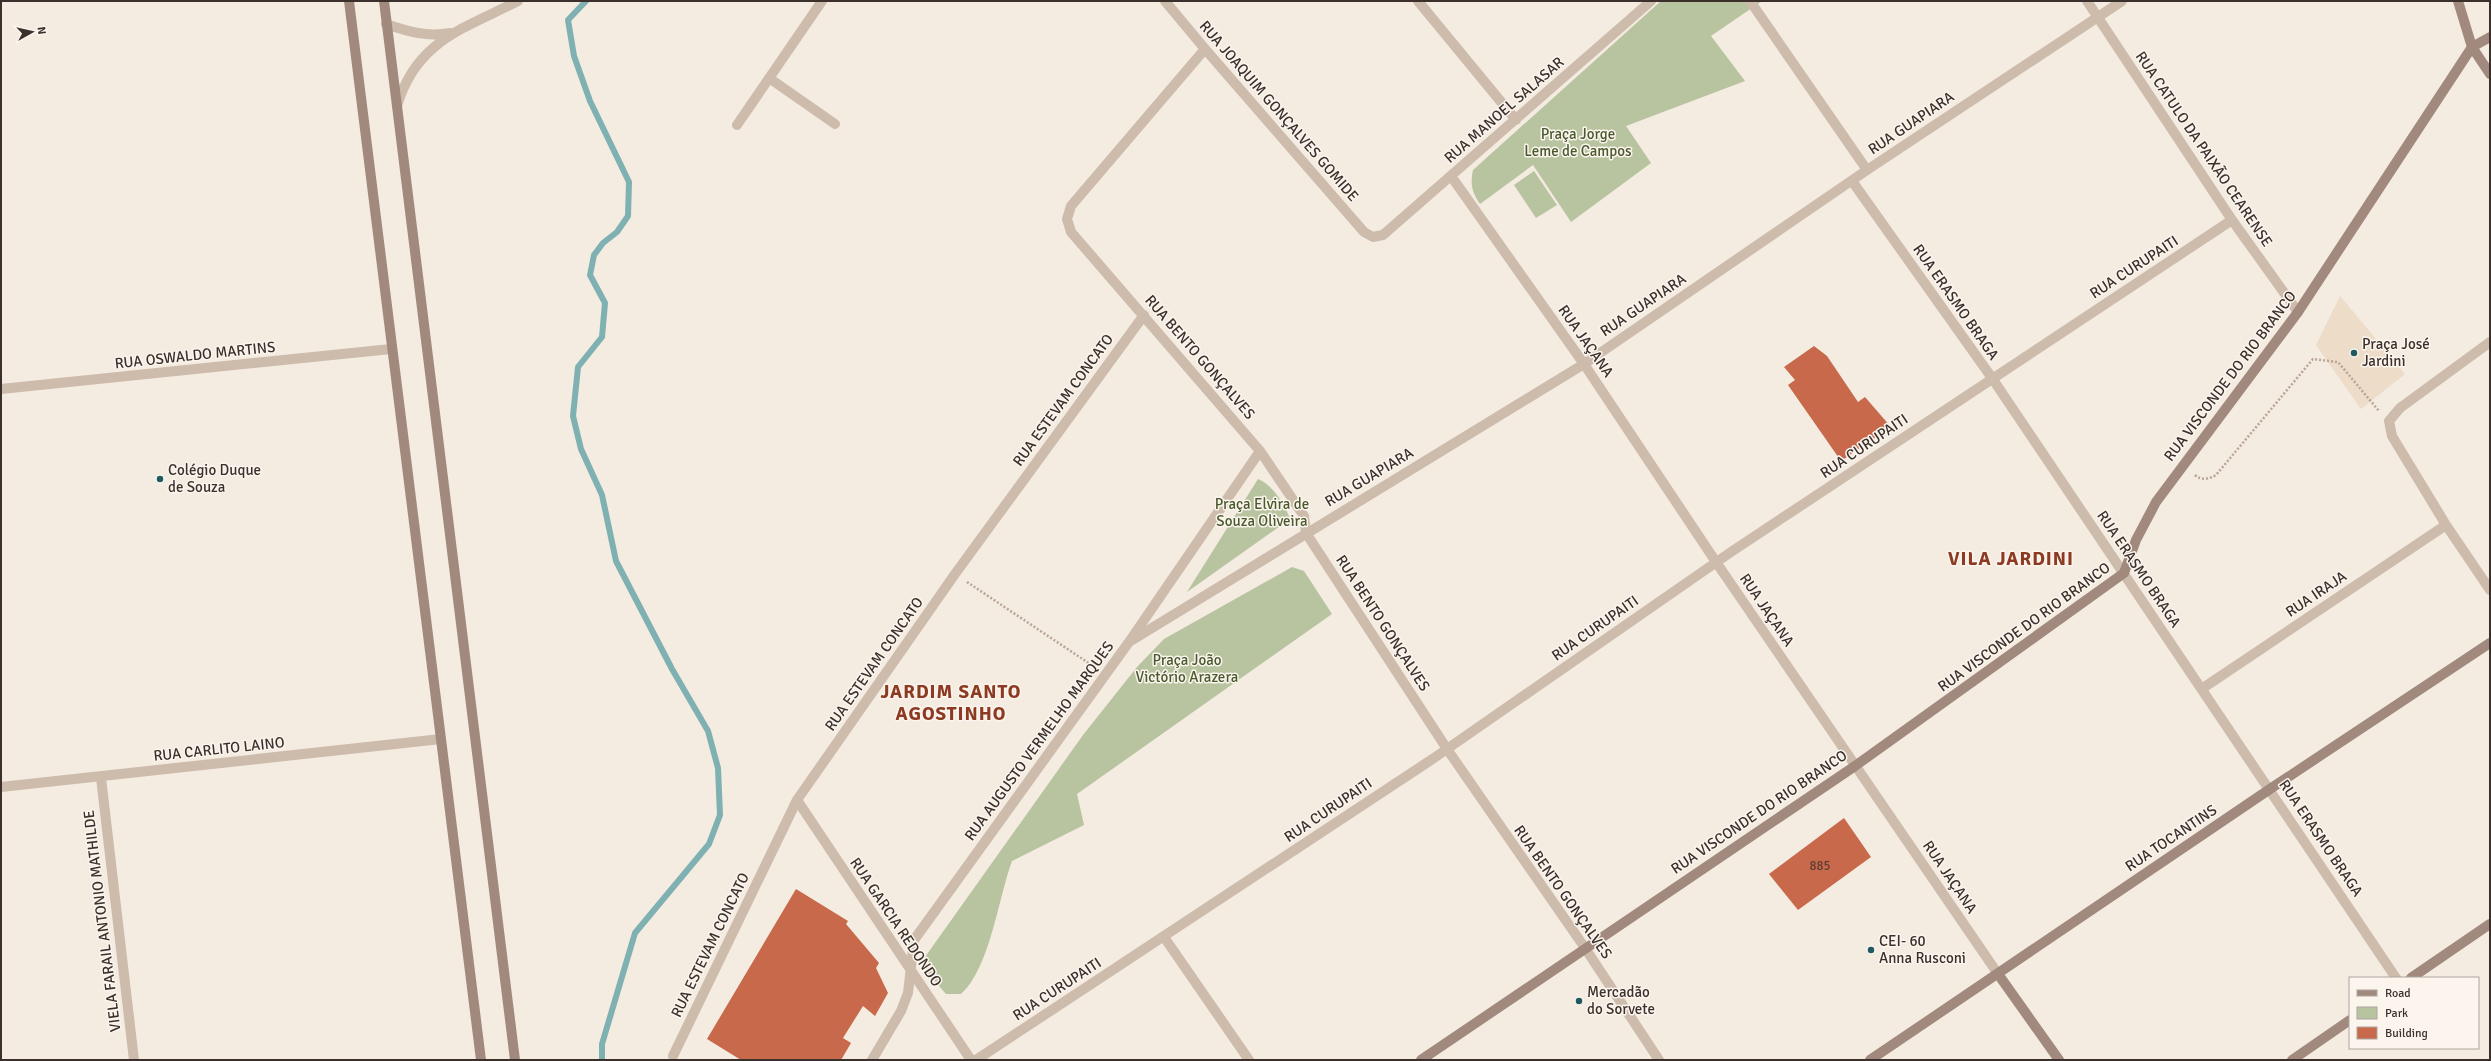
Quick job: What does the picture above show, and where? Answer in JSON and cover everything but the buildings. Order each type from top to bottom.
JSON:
[{"type":"main road","points":[[348,1],[481,1060]]},
{"type":"main road","points":[[384,1],[515,1060]]},
{"type":"main road","points":[[2458,1],[2472,47],[2490,74]]},
{"type":"main road","name":"RUA VISCONDE DO RIO BRANCO","points":[[1421,1060],[1855,766],[2124,573],[2136,540],[2156,502],[2298,312],[2472,47],[2490,37]]},
{"type":"main road","name":"RUA TOCANTINS","points":[[1870,1060],[2270,789],[2490,643]]},
{"type":"main road","points":[[2412,977],[2490,924]]},
{"type":"main road","name":"RUA JAÇANA","points":[[1998,974],[2059,1060]]},
{"type":"main road","points":[[2292,1060],[2349,1021]]},
{"type":"street","points":[[396,107],[408,74],[422,56],[456,32],[518,1]]},
{"type":"street","points":[[737,124],[822,1]]},
{"type":"street","name":"RUA JOAQUIM GONÇALVES GOMIDE","points":[[1165,1],[1204,49],[1364,232],[1373,237]]},
{"type":"street","points":[[1418,1],[1516,120]]},
{"type":"street","name":"RUA MANOEL SALASAR","points":[[1373,237],[1383,235],[1651,1]]},
{"type":"street","points":[[1750,1],[1867,170]]},
{"type":"street","name":"RUA CATULO DA PAIXÃO CEARENSE","points":[[2087,1],[2232,220],[2298,312]]},
{"type":"street","name":"RUA GUAPIARA","points":[[1129,642],[1584,364],[1867,170],[2122,1]]},
{"type":"street","points":[[386,24],[420,35],[434,36],[456,32]]},
{"type":"street","name":"RUA BENTO GONÇALVES","points":[[1204,49],[1071,206],[1067,219],[1071,232],[1260,451],[1304,516],[1306,533],[1447,749],[1585,948],[1659,1060]]},
{"type":"street","points":[[769,78],[835,124]]},
{"type":"street","name":"RUA JAÇANA","points":[[1451,176],[1584,364],[1716,562],[1998,974]]},
{"type":"street","name":"RUA ERASMO BRAGA","points":[[1852,181],[1992,378],[2203,688],[2395,977]]},
{"type":"street","name":"RUA CURUPAITI","points":[[976,1060],[1447,749],[1716,562],[2232,220]]},
{"type":"street","name":"RUA ESTEVAM CONCATO","points":[[673,1056],[797,800],[955,574],[1144,315]]},
{"type":"street","points":[[2490,342],[2400,408],[2389,422],[2392,436],[2446,525],[2490,590]]},
{"type":"street","name":"RUA OSWALDO MARTINS","points":[[1,390],[391,349]]},
{"type":"street","name":"RUA AUGUSTO VERMELHO MARQUES","points":[[872,1060],[901,1011],[908,993],[914,940],[1129,642],[1260,451]]},
{"type":"street","name":"RUA IRAJA","points":[[2203,688],[2446,525]]},
{"type":"street","name":"RUA CARLITO LAINO","points":[[1,787],[101,778],[441,739]]},
{"type":"street","name":"VIELA FARAIL ANTONIO MATHILDE","points":[[101,778],[134,1060]]},
{"type":"street","name":"RUA GARCIA REDONDO","points":[[797,800],[971,1060]]},
{"type":"street","points":[[1164,937],[1249,1060]]},
{"type":"path","points":[[2183,465],[2198,478],[2209,478],[2216,475],[2313,359],[2338,362],[2389,422]]},
{"type":"path","points":[[955,574],[1106,674]]},
{"type":"green space","name":"Praça Jorge Leme de Campos","points":[[1661,1],[1762,1],[1711,36],[1745,81],[1626,126],[1651,163],[1571,222],[1533,165],[1480,204],[1472,188],[1473,170]]},
{"type":"green space","points":[[1534,171],[1557,205],[1536,218],[1514,185]]},
{"type":"green space","name":"Praça Elvira de Souza Oliveira","points":[[1258,479],[1273,490],[1285,508],[1290,519],[1187,592]]},
{"type":"green space","name":"Praça João Victório Arazera","points":[[1292,567],[1304,571],[1332,614],[1077,794],[1084,825],[1012,861],[992,932],[979,968],[971,982],[961,994],[946,994],[927,972],[925,957],[1083,735],[1137,667],[1164,639]]},
{"type":"shaded area","name":"Praça José Jardini","points":[[2340,296],[2405,374],[2361,409],[2316,345]]},
{"type":"waterway","points":[[586,1],[568,20],[574,56],[590,101],[629,182],[628,216],[617,232],[603,243],[594,255],[590,275],[605,303],[602,337],[578,367],[573,416],[581,449],[602,495],[616,561],[672,669],[708,731],[718,768],[720,815],[709,844],[635,933],[602,1044],[602,1060]]},
{"type":"place","name":"Praça José Jardini","points":[[2354,353]]},
{"type":"place","name":"Colégio Duque de Souza","points":[[160,479]]},
{"type":"place","name":"CEI- 60 Anna Rusconi","points":[[1871,950]]},
{"type":"place","name":"Mercadão do Sorvete","points":[[1579,1001]]},
{"type":"district","name":"VILA JARDINI","points":[[2011,559]]},
{"type":"district","name":"JARDIM SANTO AGOSTINHO","points":[[951,703]]}]
